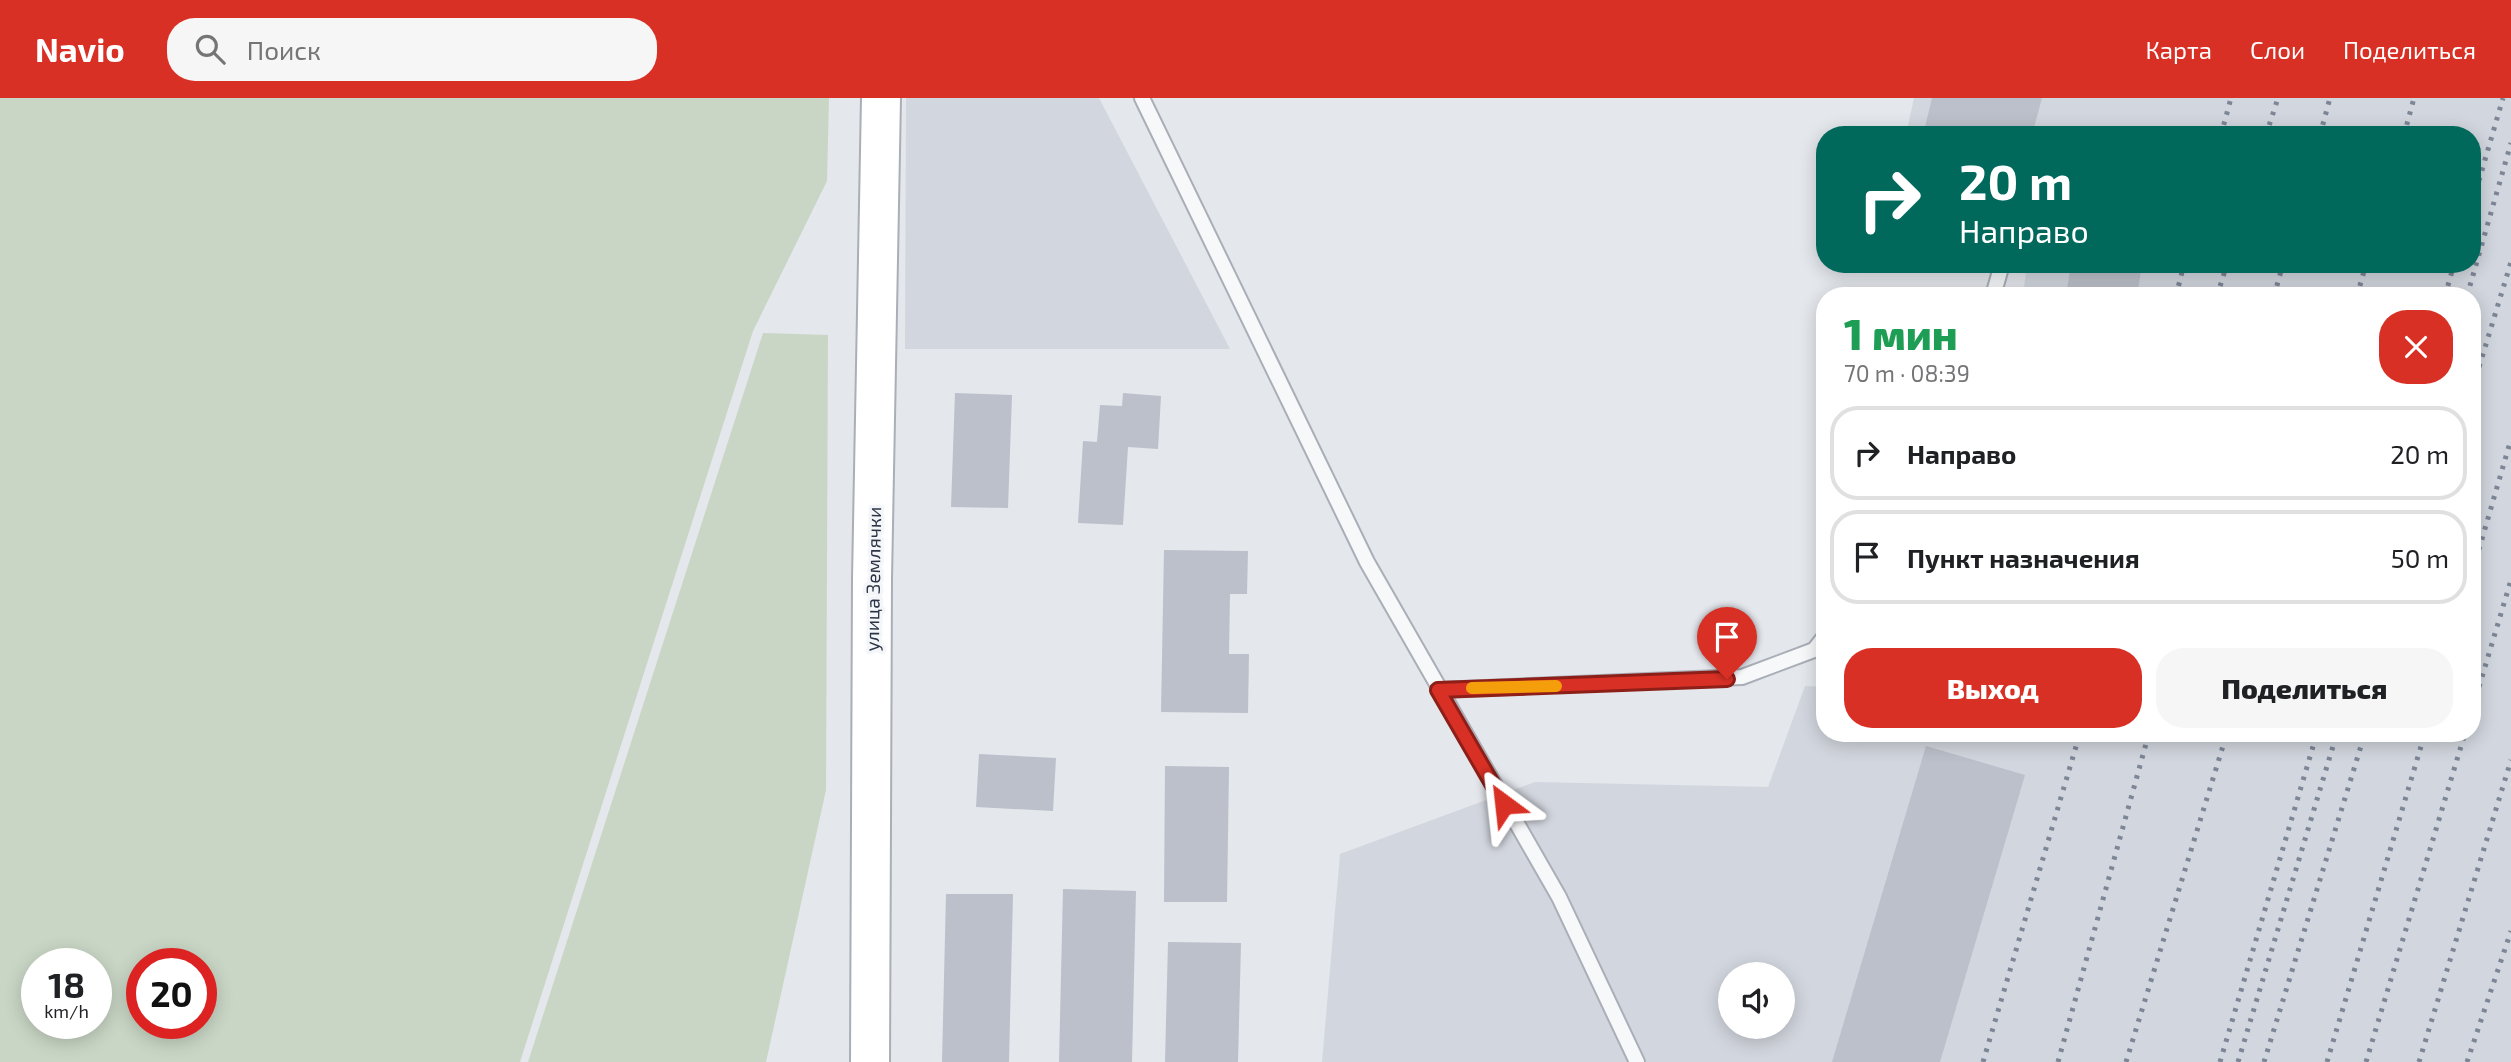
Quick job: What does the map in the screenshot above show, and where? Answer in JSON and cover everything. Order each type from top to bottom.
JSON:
[{"type":"street","name":"улица Землячки","points":[[870,1061],[872,579],[881,98]]},
{"type":"lane","points":[[1142,98],[1367,562],[1559,897],[1637,1062]]},
{"type":"lane","points":[[1438,690],[1742,677],[1816,647]]},
{"type":"shaded area","points":[[906,98],[1099,98],[1230,349],[905,349]]},
{"type":"shaded area","points":[[1914,98],[2511,98],[2511,1062],[1322,1062],[1340,854],[1535,782],[1768,787],[1805,686],[1816,687],[1816,742],[2481,742],[2481,287],[2024,287],[2026,273],[2481,273],[2481,126],[1908,126]]},
{"type":"green space","points":[[0,98],[829,98],[827,181],[753,331],[520,1062],[0,1062]]},
{"type":"green space","points":[[763,333],[828,335],[826,790],[766,1062],[528,1062]]},
{"type":"building","points":[[1932,98],[2042,98],[2034,126],[1925,126]]},
{"type":"building","points":[[2070,273],[2141,273],[2138,287],[2067,287]]},
{"type":"building","points":[[955,393],[1012,395],[1008,508],[951,507]]},
{"type":"building","points":[[1123,393],[1161,396],[1158,449],[1128,447],[1123,525],[1078,523],[1083,441],[1097,442],[1100,405],[1122,406]]},
{"type":"building","points":[[1164,550],[1248,551],[1247,594],[1230,594],[1229,654],[1249,654],[1248,713],[1161,712]]},
{"type":"building","points":[[1926,746],[2025,775],[1940,1062],[1832,1062]]},
{"type":"building","points":[[979,754],[1056,758],[1053,811],[976,807]]},
{"type":"building","points":[[1165,766],[1229,767],[1227,902],[1164,902]]},
{"type":"building","points":[[1063,889],[1136,891],[1132,1062],[1059,1062]]},
{"type":"building","points":[[946,894],[1013,894],[1009,1062],[942,1062]]},
{"type":"building","points":[[1168,942],[1241,943],[1238,1062],[1165,1062]]},
{"type":"railway","points":[[2223,126],[2231,98]]},
{"type":"railway","points":[[2269,126],[2278,98]]},
{"type":"railway","points":[[2322,126],[2330,98]]},
{"type":"railway","points":[[2406,126],[2414,98]]},
{"type":"railway","points":[[2481,174],[2503,98]]},
{"type":"railway","points":[[2481,247],[2511,143]]},
{"type":"railway","points":[[2481,361],[2511,262]]},
{"type":"railway","points":[[2178,287],[2182,273]]},
{"type":"railway","points":[[2220,287],[2224,273]]},
{"type":"railway","points":[[2277,287],[2280,273]]},
{"type":"railway","points":[[2360,287],[2363,273]]},
{"type":"railway","points":[[2448,287],[2451,273]]},
{"type":"railway","points":[[2470,287],[2474,273]]},
{"type":"railway","points":[[2481,542],[2511,439]]},
{"type":"railway","points":[[2481,680],[2511,580]]},
{"type":"railway","points":[[1983,1062],[2077,742]]},
{"type":"railway","points":[[2058,1062],[2147,742]]},
{"type":"railway","points":[[2126,1062],[2224,742]]},
{"type":"railway","points":[[2220,1062],[2314,742]]},
{"type":"railway","points":[[2238,1062],[2334,742]]},
{"type":"railway","points":[[2264,1062],[2362,742]]},
{"type":"railway","points":[[2327,1062],[2422,742]]},
{"type":"railway","points":[[2366,1062],[2462,742]]},
{"type":"railway","points":[[2419,1062],[2511,760]]},
{"type":"railway","points":[[2467,1062],[2511,931]]},
{"type":"slow traffic","points":[[1472,688],[1556,686]]},
{"type":"route","points":[[1504,804],[1438,690],[1727,679]]}]
